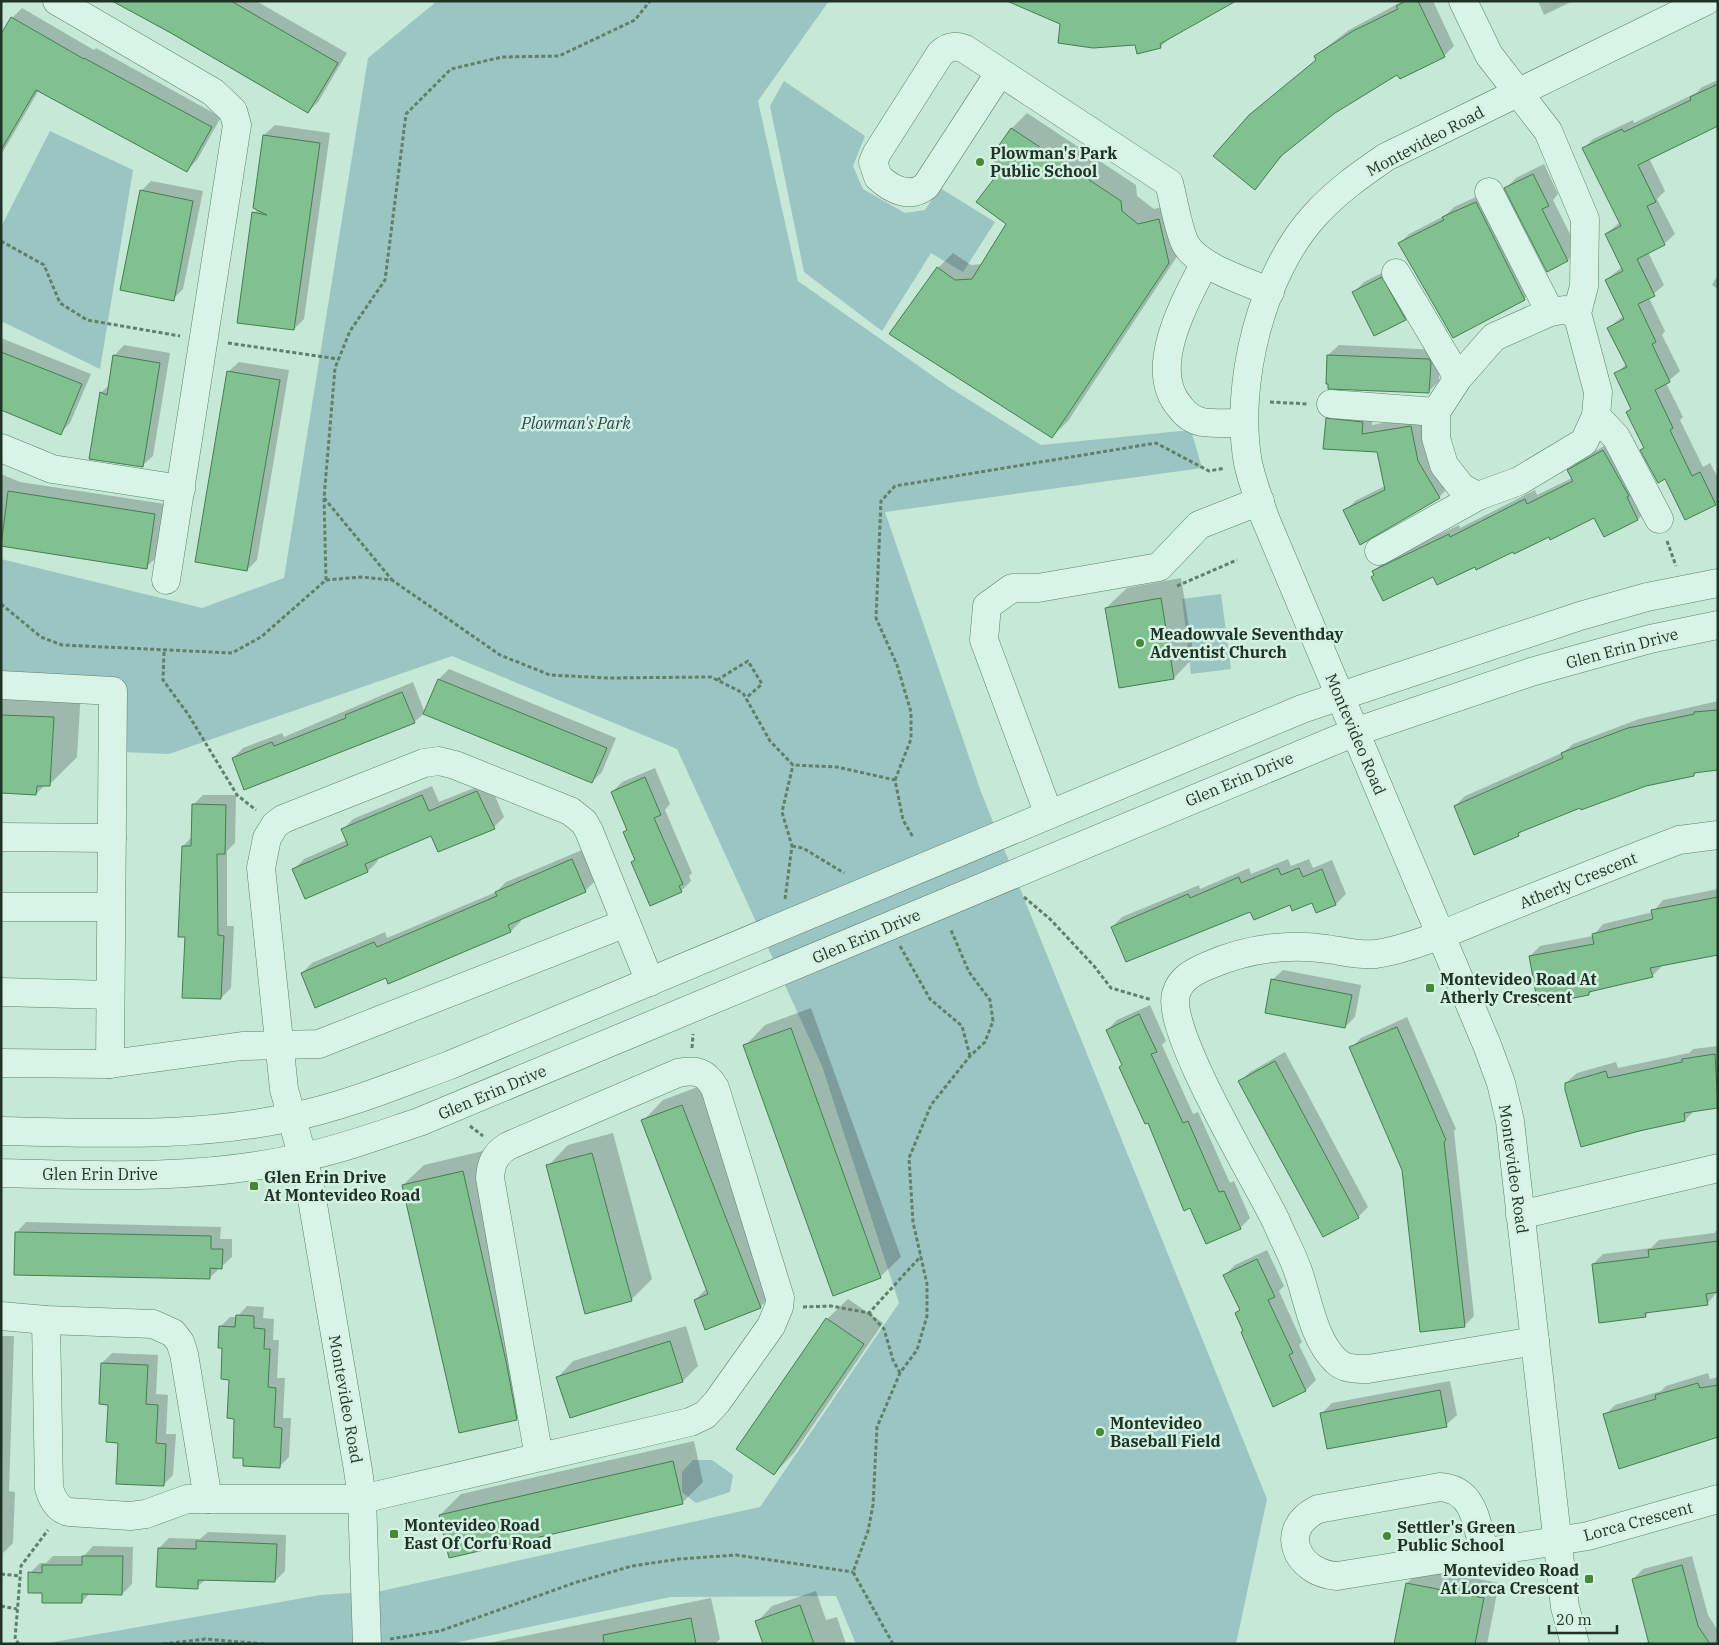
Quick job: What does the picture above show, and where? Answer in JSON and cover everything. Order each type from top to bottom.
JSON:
[{"type":"street","points":[[57,1],[213,92],[233,111],[237,125],[205,340],[166,580]]},
{"type":"street","points":[[1379,551],[1478,496],[1519,481],[1584,442],[1596,416],[1598,392],[1578,312],[1584,286],[1585,219],[1548,131],[1489,55],[1463,1]]},
{"type":"street","name":"Montevideo Road","points":[[1575,1644],[1565,1607],[1510,1121],[1501,1083],[1260,501],[1248,463],[1244,423],[1245,390],[1253,340],[1270,292],[1287,254],[1314,216],[1347,184],[1386,157],[1706,1]]},
{"type":"street","points":[[1000,72],[926,186],[914,193],[905,192],[891,186],[878,177],[874,162],[877,153],[945,49],[952,46],[966,49],[1169,184],[1185,242],[1192,254],[1205,263],[1270,292]]},
{"type":"street","points":[[1489,192],[1550,312]]},
{"type":"street","points":[[1205,263],[1180,310],[1173,329],[1168,385],[1175,401],[1194,419],[1202,422],[1244,423]]},
{"type":"street","points":[[1396,273],[1458,378]]},
{"type":"street","points":[[1478,496],[1462,488],[1444,466],[1436,438],[1436,412],[1458,378],[1494,337],[1550,312],[1564,310],[1578,312]]},
{"type":"street","points":[[1331,404],[1436,412]]},
{"type":"street","points":[[1596,416],[1616,437],[1659,519]]},
{"type":"street","points":[[1,448],[52,469],[181,490]]},
{"type":"street","points":[[1049,815],[984,640],[987,606],[1012,588],[1038,588],[1159,567],[1200,525],[1260,501]]},
{"type":"street","points":[[1,1131],[140,1134],[215,1129],[292,1117],[370,1095],[450,1065],[1340,695],[1580,616],[1647,597],[1718,583]]},
{"type":"street","name":"Glen Erin Drive","points":[[1,1173],[100,1176],[171,1174],[243,1168],[302,1158],[348,1146],[448,1110],[1355,732],[1548,668],[1650,639],[1718,625]]},
{"type":"street","points":[[1,685],[114,691],[110,1064]]},
{"type":"street","points":[[274,825],[295,812],[424,763],[439,761],[455,765],[577,816],[589,830],[650,982]]},
{"type":"street","name":"Montevideo Road","points":[[274,825],[267,838],[261,868],[279,1045],[284,1089],[310,1191],[362,1499],[367,1644]]},
{"type":"street","name":"Atherly Crescent","points":[[1174,1005],[1176,994],[1187,976],[1224,958],[1250,951],[1302,946],[1371,954],[1440,935],[1679,840],[1718,835]]},
{"type":"street","points":[[1,837],[112,838]]},
{"type":"street","points":[[1,907],[111,907]]},
{"type":"street","points":[[1,1063],[110,1064],[242,1046],[319,1044],[626,923]]},
{"type":"street","points":[[1,992],[110,995]]},
{"type":"street","points":[[1174,1005],[1179,1030],[1230,1137],[1270,1208],[1297,1269],[1318,1332],[1325,1348],[1337,1362],[1351,1369],[1368,1369],[1535,1341]]},
{"type":"street","points":[[46,1320],[49,1488],[56,1504],[69,1512],[130,1516],[146,1514],[187,1499],[362,1499],[539,1458],[690,1422],[705,1415],[717,1402],[770,1326],[779,1307],[777,1288],[715,1088],[704,1074],[690,1071],[678,1073],[501,1150],[492,1164],[490,1178],[539,1458]]},
{"type":"street","points":[[1520,1215],[1718,1168]]},
{"type":"street","points":[[1,1316],[46,1320],[154,1324],[173,1333],[180,1342],[184,1354],[208,1499]]},
{"type":"street","name":"Lorca Crescent","points":[[1484,1553],[1473,1509],[1468,1500],[1459,1492],[1450,1488],[1440,1488],[1318,1509],[1308,1514],[1299,1523],[1296,1536],[1297,1549],[1302,1560],[1312,1569],[1323,1575],[1337,1576],[1484,1553],[1588,1536],[1718,1499]]},
{"type":"path","points":[[326,580],[324,498],[335,368],[350,332],[385,280],[406,114],[451,69],[502,57],[559,56],[635,20],[650,1]]},
{"type":"path","points":[[1,241],[44,264],[60,303],[87,320],[205,340],[338,359]]},
{"type":"path","points":[[1245,390],[1274,404],[1331,404]]},
{"type":"path","points":[[913,837],[903,820],[895,780],[911,739],[911,712],[897,666],[876,618],[881,501],[895,486],[1156,443],[1209,471],[1248,463]]},
{"type":"path","points":[[324,498],[392,580],[500,655],[550,675],[608,678],[711,677],[743,693],[770,741],[793,765],[837,767],[895,780]]},
{"type":"path","points":[[1659,519],[1685,590]]},
{"type":"path","points":[[1,604],[41,637],[62,646],[164,652],[232,653],[260,637],[326,580],[361,577],[392,580]]},
{"type":"path","points":[[164,652],[163,680],[188,714],[237,794],[274,825]]},
{"type":"path","points":[[717,680],[748,661],[762,684],[746,698]]},
{"type":"path","points":[[781,927],[792,846],[782,812],[793,765]]},
{"type":"path","points":[[792,846],[803,848],[870,889]]},
{"type":"path","points":[[1003,878],[1050,919],[1094,966],[1111,988],[1174,1005]]},
{"type":"path","points":[[890,926],[930,999],[962,1026],[970,1056]]},
{"type":"path","points":[[893,1644],[853,1572],[868,1531],[873,1505],[876,1427],[900,1373],[917,1350],[927,1316],[927,1284],[913,1222],[909,1158],[931,1105],[970,1056],[985,1042],[993,1021],[990,1000],[969,972],[952,930]]},
{"type":"path","points":[[690,1071],[695,1007]]},
{"type":"path","points":[[448,1110],[501,1150]]},
{"type":"path","points":[[869,1313],[921,1256]]},
{"type":"path","points":[[779,1307],[831,1306],[869,1313],[884,1329],[893,1360],[900,1373]]},
{"type":"path","points":[[19,1644],[15,1639],[21,1566],[51,1525],[69,1512]]},
{"type":"path","points":[[367,1644],[440,1631],[574,1583],[632,1566],[679,1559],[736,1555],[853,1572]]},
{"type":"path","points":[[1,1574],[20,1576]]},
{"type":"path","points":[[1,1606],[17,1609]]},
{"type":"path","points":[[163,1644],[205,1639],[265,1644]]},
{"type":"green space","name":"Plowman's Park","points":[[437,1],[829,1],[758,101],[798,281],[947,386],[1041,445],[1191,430],[1202,468],[885,512],[981,792],[1267,1499],[1236,1644],[856,1644],[836,1596],[670,1597],[450,1644],[42,1644],[320,1595],[381,1591],[760,1507],[899,1303],[822,1066],[677,749],[452,656],[169,754],[123,752],[113,691],[1,685],[1,559],[202,608],[284,578],[368,58]]},
{"type":"green space","points":[[784,81],[865,136],[853,166],[863,189],[905,213],[925,210],[940,188],[995,222],[963,272],[931,253],[882,331],[804,272],[770,106]]},
{"type":"green space","points":[[50,131],[133,170],[100,369],[1,321],[1,227]]},
{"type":"green space","points":[[1221,594],[1231,669],[1191,674],[1182,599]]},
{"type":"green space","points":[[693,1460],[712,1460],[733,1475],[730,1492],[696,1503],[682,1492],[682,1472]]},
{"type":"building","points":[[112,1],[231,1],[338,63],[308,113]]},
{"type":"building","points":[[1007,1],[1236,1],[1160,44],[1161,48],[1137,54],[1135,45],[1093,48],[1058,43],[1060,24]]},
{"type":"building","points":[[1406,1],[1418,1],[1445,57],[1400,79],[1397,75],[1335,113],[1281,156],[1255,190],[1213,156],[1249,115],[1316,60],[1314,56],[1353,31],[1398,9],[1396,6]]},
{"type":"building","points":[[11,17],[84,59],[212,127],[187,172],[36,90],[1,150],[1,34]]},
{"type":"building","points":[[1718,84],[1718,126],[1638,165],[1656,202],[1647,206],[1665,245],[1637,259],[1655,296],[1638,304],[1656,342],[1652,344],[1670,382],[1655,390],[1673,428],[1670,430],[1692,476],[1700,472],[1716,505],[1685,520],[1665,479],[1658,483],[1640,450],[1644,448],[1626,412],[1631,409],[1614,373],[1627,367],[1607,328],[1624,319],[1605,280],[1623,271],[1605,234],[1621,226],[1582,148],[1622,129],[1624,132],[1691,100],[1690,97]]},
{"type":"building","points":[[1011,128],[1121,201],[1122,211],[1138,224],[1159,219],[1169,263],[1052,438],[889,334],[937,267],[955,280],[972,279],[1006,224],[976,202],[1003,167],[990,158]]},
{"type":"building","points":[[263,135],[320,143],[294,330],[237,323],[252,212],[267,215],[253,208]]},
{"type":"building","points":[[1533,174],[1549,206],[1542,209],[1568,261],[1547,272],[1504,188]]},
{"type":"building","points":[[140,190],[193,201],[174,301],[120,290]]},
{"type":"building","points":[[1476,202],[1525,300],[1453,338],[1398,243],[1444,220],[1442,217]]},
{"type":"building","points":[[1382,277],[1406,320],[1374,336],[1352,292]]},
{"type":"building","points":[[1,352],[82,384],[61,435],[1,410]]},
{"type":"building","points":[[113,355],[160,363],[143,467],[89,459],[100,392],[107,395]]},
{"type":"building","points":[[1327,355],[1429,359],[1431,363],[1429,393],[1328,389],[1328,384],[1326,384]]},
{"type":"building","points":[[227,371],[280,380],[247,571],[195,562]]},
{"type":"building","points":[[1326,418],[1363,422],[1362,434],[1411,426],[1418,461],[1440,498],[1360,545],[1343,510],[1385,490],[1377,452],[1323,449]]},
{"type":"building","points":[[1603,450],[1629,496],[1627,497],[1638,520],[1604,537],[1594,518],[1550,540],[1549,537],[1476,570],[1475,567],[1437,585],[1433,577],[1383,601],[1371,577],[1374,575],[1372,571],[1449,534],[1450,537],[1525,499],[1527,504],[1573,481],[1567,470]]},
{"type":"building","points":[[8,491],[155,514],[147,569],[1,546]]},
{"type":"building","name":"Meadowvale Seventhday Adventist Church","points":[[1161,598],[1174,679],[1119,688],[1105,608]]},
{"type":"building","points":[[438,679],[607,748],[592,783],[423,714]]},
{"type":"building","points":[[402,692],[415,723],[244,790],[232,758],[272,742],[274,746],[346,718],[345,715]]},
{"type":"building","points":[[1718,710],[1718,770],[1694,773],[1694,776],[1646,786],[1581,810],[1580,808],[1518,833],[1519,836],[1474,855],[1454,806],[1563,758],[1561,753],[1628,728],[1694,714],[1694,712]]},
{"type":"building","points":[[1,715],[54,717],[50,786],[37,786],[36,795],[1,793]]},
{"type":"building","points":[[645,777],[661,815],[654,818],[683,884],[679,886],[682,892],[650,906],[631,862],[635,860],[623,832],[627,830],[611,792]]},
{"type":"building","points":[[477,791],[495,829],[438,852],[431,836],[365,864],[368,872],[305,899],[292,869],[348,845],[341,829],[422,795],[429,811]]},
{"type":"building","points":[[192,804],[226,805],[225,854],[217,854],[218,935],[224,936],[221,999],[182,998],[185,937],[178,937],[182,846],[191,846]]},
{"type":"building","points":[[572,859],[586,892],[508,925],[511,932],[388,984],[386,978],[315,1008],[301,973],[374,942],[377,947],[497,896],[495,892]]},
{"type":"building","points":[[1278,868],[1281,875],[1299,868],[1303,877],[1322,869],[1336,905],[1316,913],[1312,903],[1292,911],[1290,905],[1254,920],[1250,912],[1126,962],[1111,927],[1188,894],[1190,898],[1239,877],[1241,883]]},
{"type":"building","points":[[1718,897],[1718,955],[1650,968],[1653,977],[1589,992],[1589,995],[1538,1005],[1529,956],[1594,944],[1592,934],[1653,919],[1651,910]]},
{"type":"building","points":[[1271,979],[1352,995],[1345,1028],[1265,1013]]},
{"type":"building","points":[[1139,1014],[1157,1052],[1151,1054],[1183,1123],[1188,1121],[1219,1192],[1224,1191],[1241,1229],[1206,1244],[1190,1208],[1184,1211],[1148,1123],[1145,1124],[1119,1067],[1122,1065],[1106,1030]]},
{"type":"building","points":[[1397,1027],[1446,1140],[1444,1142],[1465,1327],[1420,1332],[1402,1170],[1349,1047]]},
{"type":"building","points":[[791,1028],[881,1278],[833,1296],[743,1045]]},
{"type":"building","points":[[1715,1054],[1718,1108],[1684,1113],[1685,1121],[1581,1147],[1565,1090],[1565,1083],[1606,1071],[1608,1078],[1682,1062],[1682,1059]]},
{"type":"building","points":[[1275,1061],[1359,1218],[1323,1237],[1238,1081]]},
{"type":"building","points":[[682,1105],[761,1308],[705,1330],[694,1300],[708,1294],[641,1120]]},
{"type":"building","points":[[592,1153],[632,1301],[585,1314],[546,1165]]},
{"type":"building","points":[[463,1171],[506,1361],[517,1420],[459,1433],[402,1185]]},
{"type":"building","points":[[15,1232],[211,1236],[211,1249],[223,1249],[222,1269],[210,1268],[210,1279],[14,1275]]},
{"type":"building","points":[[1718,1241],[1718,1292],[1706,1294],[1708,1305],[1645,1313],[1646,1317],[1599,1323],[1592,1264],[1649,1257],[1648,1250]]},
{"type":"building","points":[[1257,1259],[1275,1297],[1268,1300],[1293,1353],[1289,1355],[1306,1391],[1273,1407],[1241,1332],[1243,1331],[1235,1313],[1240,1310],[1223,1275]]},
{"type":"building","points":[[236,1315],[254,1316],[254,1328],[265,1329],[264,1349],[270,1349],[268,1387],[276,1388],[274,1427],[282,1428],[280,1468],[243,1466],[243,1458],[233,1458],[234,1419],[227,1418],[229,1380],[221,1379],[222,1348],[218,1348],[219,1326],[235,1327]]},
{"type":"building","points":[[826,1318],[864,1344],[774,1475],[736,1449]]},
{"type":"building","points":[[670,1341],[683,1382],[570,1418],[556,1377]]},
{"type":"building","points":[[101,1363],[148,1365],[146,1404],[158,1405],[156,1443],[166,1444],[164,1486],[116,1484],[118,1443],[106,1442],[108,1405],[99,1404]]},
{"type":"building","points":[[1698,1383],[1700,1388],[1718,1385],[1718,1437],[1619,1469],[1603,1414],[1656,1399],[1655,1395]]},
{"type":"building","points":[[1440,1390],[1447,1427],[1327,1449],[1320,1413]]},
{"type":"building","points":[[673,1461],[683,1504],[449,1558],[439,1515]]},
{"type":"building","points":[[196,1541],[277,1544],[275,1582],[198,1580],[198,1589],[156,1587],[158,1548],[196,1549]]},
{"type":"building","points":[[82,1556],[123,1556],[122,1595],[82,1594],[82,1603],[42,1603],[42,1593],[28,1593],[28,1572],[42,1573],[42,1565],[82,1565]]},
{"type":"building","points":[[1682,1565],[1698,1626],[1710,1644],[1649,1644],[1632,1579]]},
{"type":"building","points":[[1406,1583],[1484,1598],[1475,1644],[1394,1644]]},
{"type":"building","points":[[800,1605],[814,1644],[763,1644],[755,1621]]},
{"type":"building","points":[[691,1618],[696,1644],[604,1644],[603,1635]]},
{"type":"place","name":"Plowman's Park Public School","points":[[980,162]]},
{"type":"place","name":"Meadowvale Seventhday Adventist Church","points":[[1140,643]]},
{"type":"place","name":"Montevideo Road At Atherly Crescent","points":[[1430,988]]},
{"type":"place","name":"Glen Erin Drive At Montevideo Road","points":[[254,1186]]},
{"type":"place","name":"Montevideo Baseball Field","points":[[1100,1432]]},
{"type":"place","name":"Montevideo Road East Of Corfu Road","points":[[394,1534]]},
{"type":"place","name":"Settler's Green Public School","points":[[1387,1536]]},
{"type":"place","name":"Montevideo Road At Lorca Crescent","points":[[1589,1579]]}]
